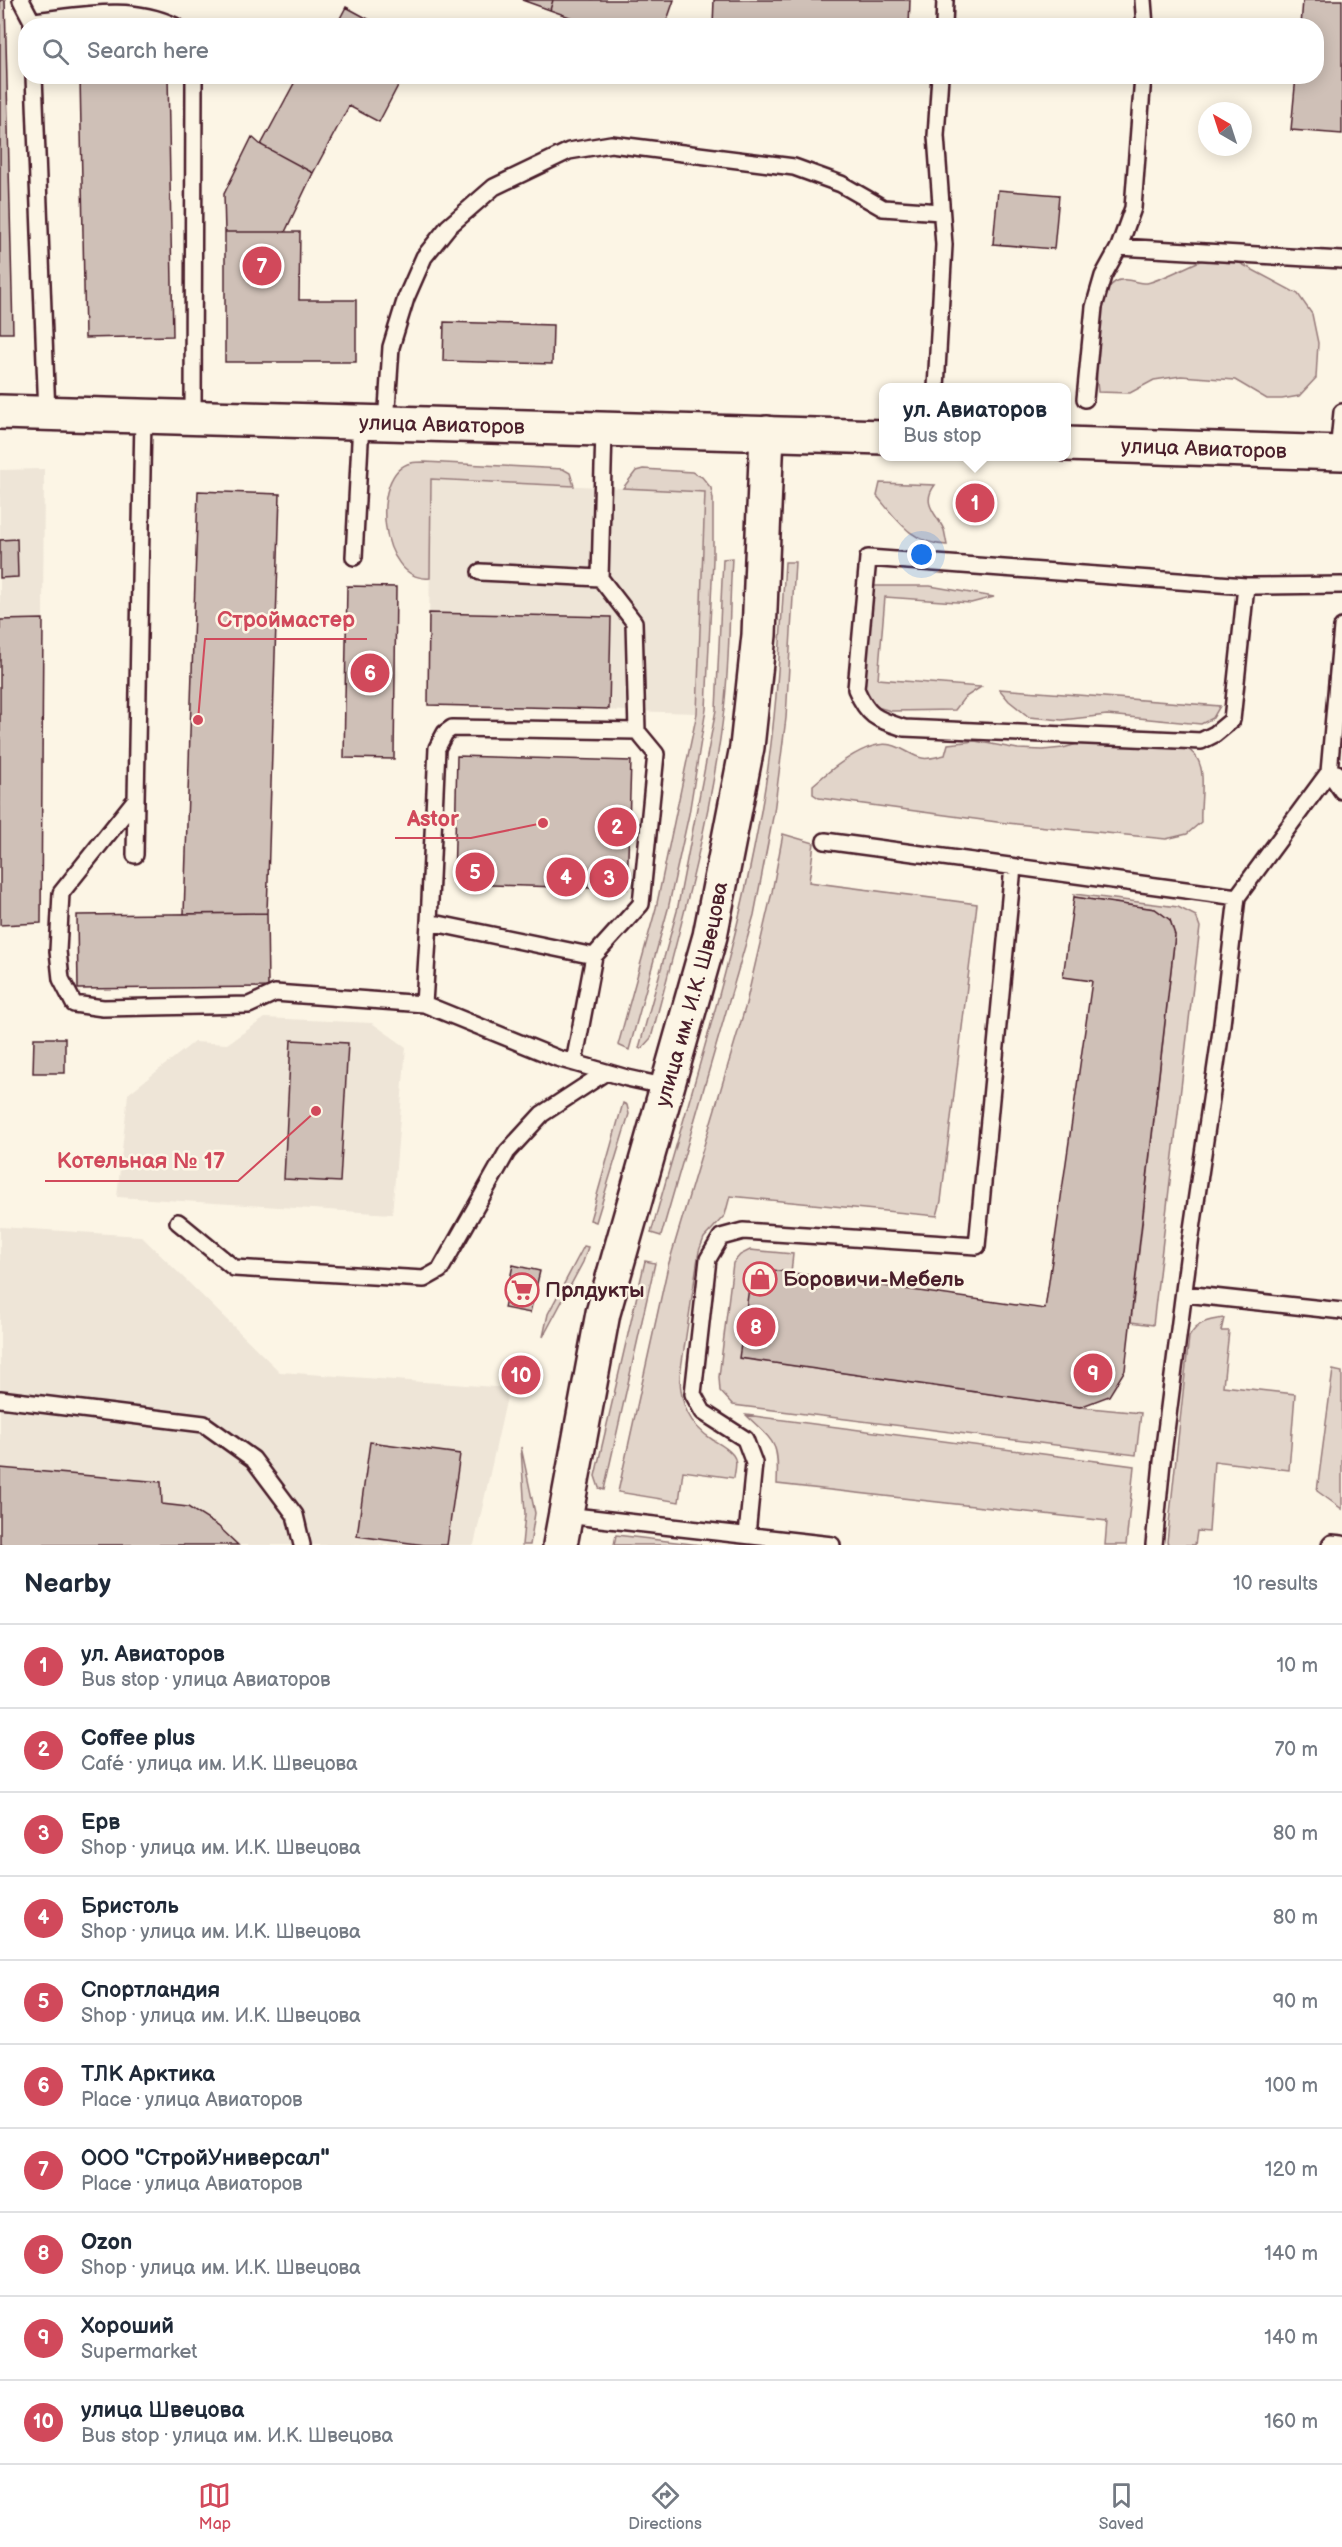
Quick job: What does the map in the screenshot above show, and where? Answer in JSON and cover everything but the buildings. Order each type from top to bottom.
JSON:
[{"type":"main road","name":"улица Авиаторов","points":[[0,412],[879,437]]},
{"type":"main road","name":"улица им. И.К. Швецова","points":[[563,1530],[603,1312],[710,936],[747,747],[759,635],[767,434]]},
{"type":"main road","name":"улица Авиаторов","points":[[1071,444],[1340,453]]},
{"type":"lane","points":[[21,0],[30,18]]},
{"type":"lane","points":[[944,18],[945,0]]},
{"type":"lane","points":[[1143,0],[1144,18]]},
{"type":"lane","points":[[75,18],[127,12],[156,18]]},
{"type":"lane","points":[[34,84],[47,414]]},
{"type":"lane","points":[[193,418],[194,84]]},
{"type":"lane","points":[[936,383],[944,245],[936,136],[939,84]]},
{"type":"lane","points":[[1085,399],[1094,307],[1104,276],[1119,247],[1133,208],[1142,84]]},
{"type":"lane","points":[[354,557],[374,423],[391,347],[406,298],[424,256],[448,228],[494,187],[569,151],[612,144],[794,167],[841,184],[883,208],[941,212]]},
{"type":"lane","points":[[1119,247],[1342,260]]},
{"type":"lane","points":[[1340,453],[1342,412]]},
{"type":"lane","points":[[135,855],[143,417]]},
{"type":"lane","points":[[574,1063],[594,956],[642,904],[656,754],[637,731],[634,622],[600,578],[604,430]]},
{"type":"lane","points":[[1246,586],[1232,720],[1215,735],[1201,741],[904,728],[873,718],[862,704],[856,689],[868,558],[1246,586],[1342,585]]},
{"type":"lane","points":[[480,572],[600,578]]},
{"type":"lane","points":[[1342,627],[1336,773],[1342,791]]},
{"type":"lane","points":[[424,1004],[436,748],[445,733],[452,728],[637,731]]},
{"type":"lane","points":[[1154,1545],[1162,1462],[1237,897],[1336,773]]},
{"type":"lane","points":[[135,799],[61,893],[58,951],[61,979],[74,1004],[103,1008],[249,1005],[275,993],[424,1004],[574,1063],[668,1087]]},
{"type":"lane","points":[[825,841],[1237,897]]},
{"type":"lane","points":[[747,1535],[753,1463],[745,1439],[703,1412],[693,1394],[708,1258],[721,1237],[743,1231],[977,1246],[1013,867]]},
{"type":"lane","points":[[429,922],[594,956]]},
{"type":"lane","points":[[178,1222],[234,1268],[424,1280],[440,1270],[507,1152],[542,1114],[606,1072]]},
{"type":"lane","points":[[1185,1294],[1342,1311]]},
{"type":"lane","points":[[0,1399],[204,1424],[254,1459],[295,1515],[302,1545]]},
{"type":"lane","points":[[563,1530],[747,1535],[832,1545]]},
{"type":"lane","points":[[1330,1545],[1332,1543],[1342,1544]]},
{"type":"shaded area","points":[[1202,260],[1236,261],[1298,294],[1312,314],[1318,343],[1316,378],[1299,396],[1282,399],[1267,399],[1235,380],[1181,376],[1154,380],[1130,393],[1098,392],[1095,350],[1097,317],[1107,290],[1119,280],[1147,283]]},
{"type":"shaded area","points":[[411,463],[563,469],[570,473],[574,486],[431,479],[430,578],[413,575],[400,563],[391,546],[386,526],[385,505],[389,485],[398,471]]},
{"type":"shaded area","points":[[44,469],[43,619],[0,619],[0,470]]},
{"type":"shaded area","points":[[643,469],[692,472],[702,477],[711,488],[713,559],[706,709],[689,814],[668,909],[629,1050],[618,1045],[656,908],[697,713],[705,492],[623,488],[636,471]]},
{"type":"shaded area","points":[[431,479],[705,492],[697,713],[428,705]]},
{"type":"shaded area","points":[[880,483],[935,485],[929,498],[930,504],[944,530],[947,545],[924,540],[906,529],[877,496]]},
{"type":"shaded area","points":[[732,558],[726,690],[711,792],[694,875],[651,1038],[641,1049],[639,1048],[677,911],[716,710],[723,559]]},
{"type":"shaded area","points":[[785,562],[795,562],[786,718],[774,812],[754,915],[661,1236],[651,1233],[739,918],[761,811],[774,718]]},
{"type":"shaded area","points":[[874,586],[930,586],[994,597],[971,603],[885,597],[878,679],[981,687],[964,698],[955,710],[891,711],[870,705],[862,683]]},
{"type":"shaded area","points":[[999,689],[1220,706],[1213,718],[1201,724],[1107,715],[1062,720],[1029,717],[1009,701]]},
{"type":"shaded area","points":[[975,741],[1018,749],[1043,750],[1063,748],[1088,741],[1181,746],[1191,751],[1201,768],[1201,822],[1187,834],[1166,839],[997,822],[819,798],[813,794],[813,785],[829,772],[849,757],[871,747],[881,744],[891,745],[927,759],[945,755],[948,744]]},
{"type":"shaded area","points":[[783,834],[814,843],[809,882],[977,904],[941,1201],[937,1216],[730,1196],[725,1215],[704,1238],[699,1251],[680,1386],[684,1404],[698,1428],[735,1457],[734,1478],[683,1471],[679,1502],[618,1492],[668,1266],[745,1008]]},
{"type":"shaded area","points":[[1074,894],[1178,907],[1196,916],[1200,927],[1153,1325],[1131,1322],[1175,935],[1170,920],[1155,909],[1074,897]]},
{"type":"shaded area","points":[[265,1018],[372,1023],[406,1047],[392,1214],[117,1197],[128,1094],[194,1042],[227,1044]]},
{"type":"shaded area","points":[[623,1103],[627,1105],[629,1114],[596,1222],[590,1220]]},
{"type":"shaded area","points":[[0,1227],[141,1236],[280,1372],[509,1388],[474,1545],[0,1545]]},
{"type":"shaded area","points":[[584,1246],[588,1247],[583,1262],[543,1337],[548,1314]]},
{"type":"shaded area","points":[[750,1250],[793,1254],[791,1273],[740,1358],[1080,1407],[1141,1413],[1136,1455],[733,1405],[720,1391],[719,1377],[733,1263],[740,1255]]},
{"type":"shaded area","points":[[645,1261],[655,1263],[604,1490],[599,1488],[595,1476]]},
{"type":"shaded area","points":[[1224,1318],[1221,1331],[1229,1331],[1223,1386],[1295,1394],[1289,1470],[1214,1461],[1209,1532],[1197,1531],[1195,1545],[1169,1545],[1167,1542],[1189,1337],[1196,1328],[1204,1323]]},
{"type":"shaded area","points":[[1333,1370],[1342,1372],[1342,1509],[1317,1491]]},
{"type":"shaded area","points":[[746,1415],[1134,1466],[1126,1545],[1105,1545],[1107,1521],[777,1484],[777,1460],[774,1445]]},
{"type":"shaded area","points":[[521,1447],[535,1513],[530,1545],[522,1545],[525,1514]]},
{"type":"shaded area","points":[[616,1535],[701,1545],[614,1545]]},
{"type":"place","name":"ООО \"СтройУниверсал\"","points":[[262,266]]},
{"type":"place","name":"ул. Авиаторов","points":[[975,503]]},
{"type":"place","name":"ТЛК Арктика","points":[[370,673]]},
{"type":"place","name":"Строймастер","points":[[198,720]]},
{"type":"place","name":"Astor","points":[[543,823]]},
{"type":"place","name":"Coffee plus","points":[[617,827]]},
{"type":"place","name":"Спортландия","points":[[475,872]]},
{"type":"place","name":"Бристоль","points":[[566,877]]},
{"type":"place","name":"Ерв","points":[[609,878]]},
{"type":"place","name":"Котельная № 17","points":[[316,1111]]},
{"type":"place","name":"Боровичи-Мебель","points":[[760,1279]]},
{"type":"place","name":"Прлдукты","points":[[522,1290]]},
{"type":"place","name":"Ozon","points":[[756,1327]]},
{"type":"place","name":"Хороший","points":[[1093,1373]]},
{"type":"place","name":"улица Швецова","points":[[521,1375]]}]
